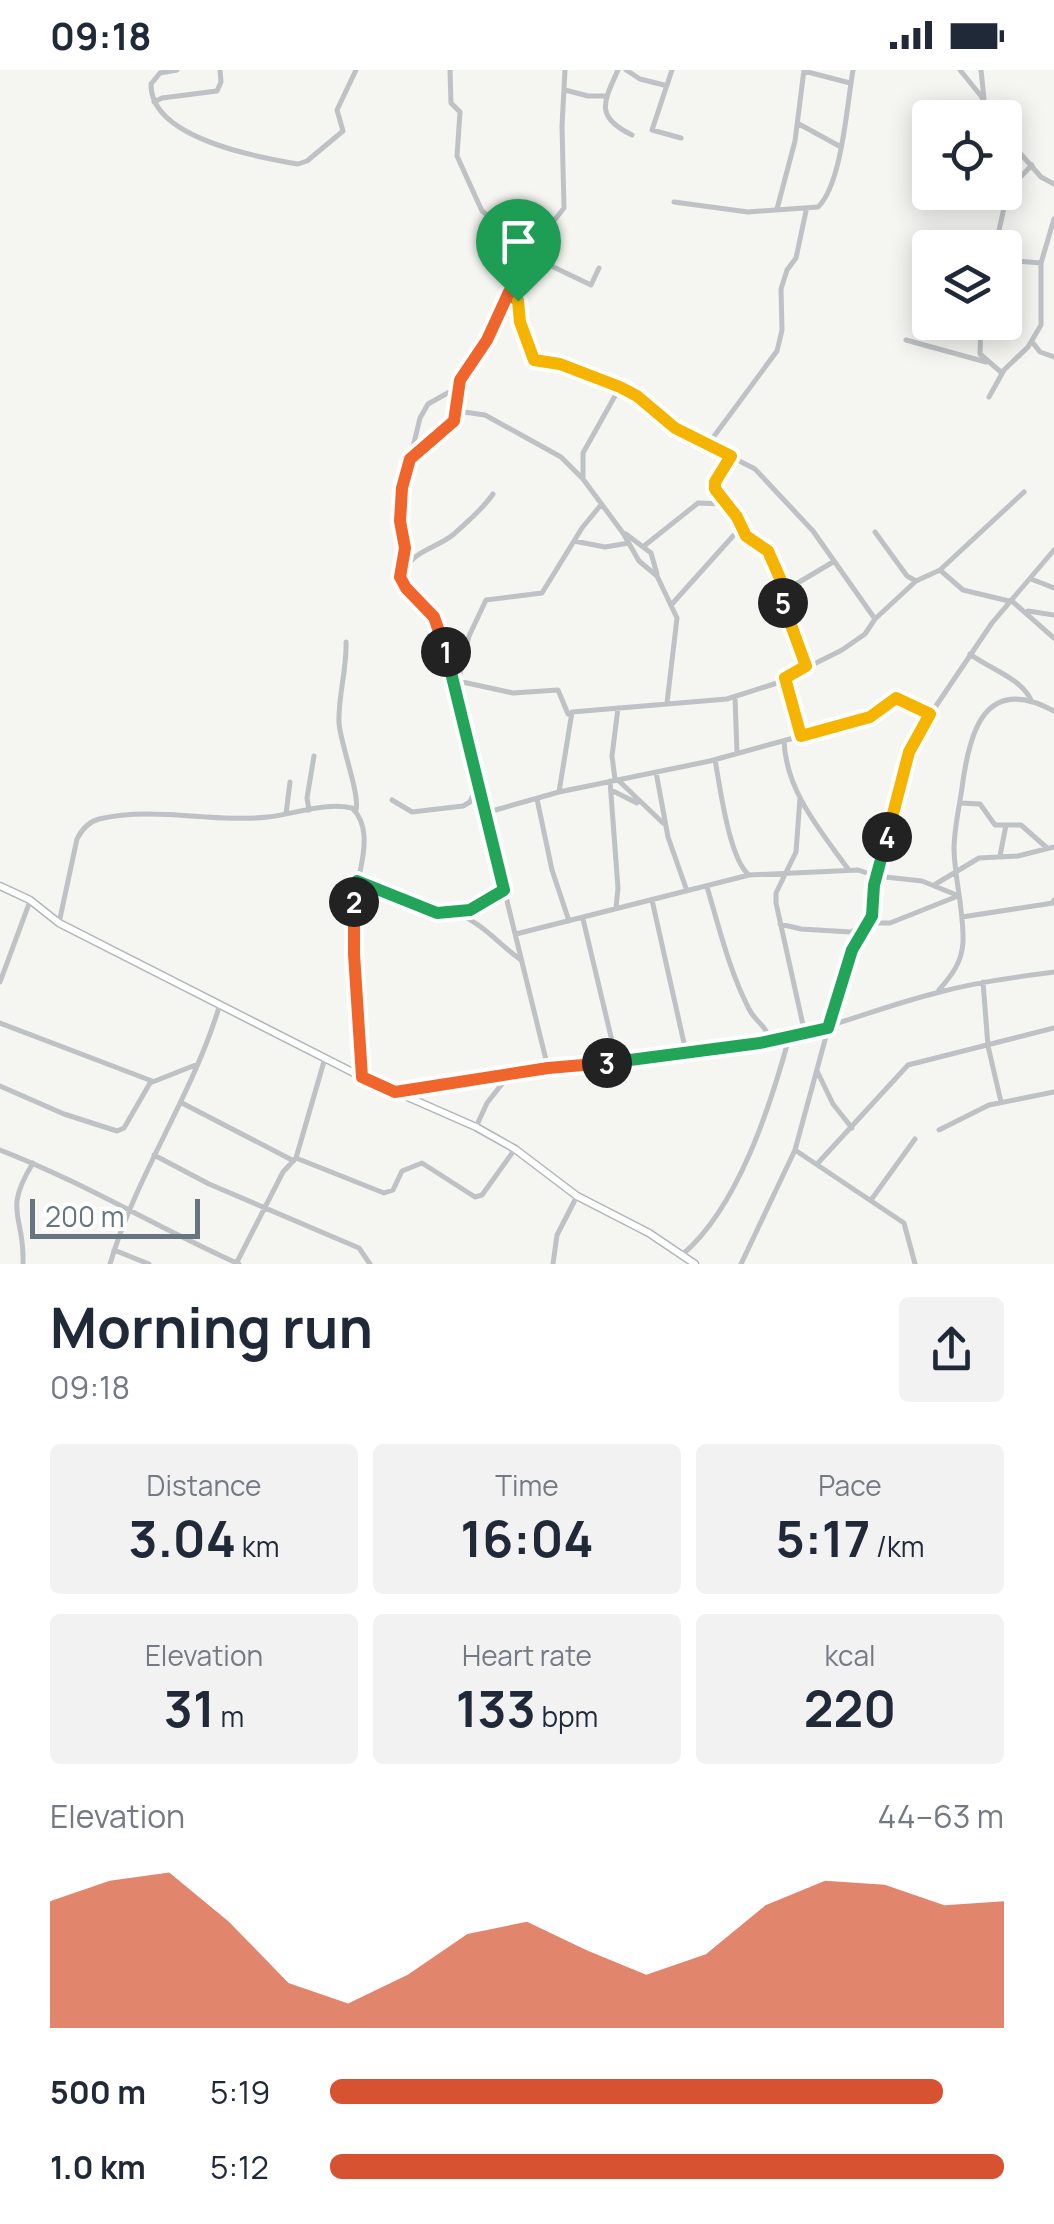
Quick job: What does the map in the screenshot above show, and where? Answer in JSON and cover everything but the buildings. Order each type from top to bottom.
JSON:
[{"type":"main road","points":[[0,886],[30,900],[59,924],[362,1077],[476,1127],[515,1150],[577,1196],[695,1264]]},
{"type":"street","points":[[176,70],[160,73],[150,88],[153,102],[166,119],[228,150],[301,164],[342,131],[337,110],[356,70]]},
{"type":"street","points":[[153,102],[216,91],[221,82],[220,70]]},
{"type":"street","points":[[450,70],[450,104],[460,112],[456,152],[483,212],[543,258],[547,266],[589,285],[594,283],[599,268]]},
{"type":"street","points":[[543,258],[549,227],[564,208],[565,70]]},
{"type":"street","points":[[618,70],[606,96],[608,121],[632,134]]},
{"type":"street","points":[[626,70],[640,79],[666,86]]},
{"type":"street","points":[[672,70],[652,130],[682,138]]},
{"type":"street","points":[[674,202],[730,211],[806,211],[823,203],[842,147],[853,70]]},
{"type":"street","points":[[960,70],[982,100]]},
{"type":"street","points":[[980,70],[985,84],[984,100]]},
{"type":"street","points":[[777,209],[799,124],[804,71],[850,84]]},
{"type":"street","points":[[564,90],[606,96]]},
{"type":"street","points":[[799,124],[842,147]]},
{"type":"street","points":[[1022,154],[1041,177],[1054,184]]},
{"type":"street","points":[[998,230],[1008,190],[1032,165]]},
{"type":"street","points":[[709,443],[777,350],[782,330],[780,289],[796,258],[806,211]]},
{"type":"street","points":[[989,397],[1002,374],[1042,325],[1040,263],[1054,220]]},
{"type":"street","points":[[1022,261],[1040,263]]},
{"type":"street","points":[[499,264],[507,275],[509,292],[487,340],[453,390],[428,404],[420,418],[401,505],[405,548],[399,572],[402,582],[440,628],[548,1068]]},
{"type":"street","points":[[509,292],[517,298],[520,322],[534,360],[560,364],[620,387],[675,428],[709,443],[766,478],[813,531],[875,619]]},
{"type":"street","points":[[906,340],[986,362]]},
{"type":"street","points":[[980,340],[980,354],[1002,374]]},
{"type":"street","points":[[1032,341],[1040,352],[1054,357]]},
{"type":"street","points":[[410,459],[450,426],[457,411],[460,380]]},
{"type":"street","points":[[583,479],[583,453],[620,387]]},
{"type":"street","points":[[457,411],[485,415],[562,457],[623,532],[644,546],[654,560],[657,576],[678,618],[667,704]]},
{"type":"street","points":[[731,456],[714,486],[746,536],[768,551],[786,592],[783,604],[806,666]]},
{"type":"street","points":[[568,717],[577,710],[735,696],[785,678],[856,642],[916,581],[940,570],[1024,492]]},
{"type":"street","points":[[402,582],[411,558],[454,534],[484,508],[493,494]]},
{"type":"street","points":[[644,546],[698,503],[728,505]]},
{"type":"street","points":[[457,685],[469,636],[486,600],[542,593],[600,506]]},
{"type":"street","points":[[623,532],[638,561],[657,576]]},
{"type":"street","points":[[875,532],[907,576],[916,581]]},
{"type":"street","points":[[672,604],[733,536]]},
{"type":"street","points":[[574,541],[606,547],[629,544]]},
{"type":"street","points":[[741,1264],[795,1150],[852,950],[869,923],[876,876],[909,752],[992,623],[1054,550]]},
{"type":"street","points":[[786,592],[833,562]]},
{"type":"street","points":[[940,570],[963,590],[1013,602],[1054,638]]},
{"type":"street","points":[[1031,579],[1054,588]]},
{"type":"street","points":[[1026,610],[1054,615]]},
{"type":"street","points":[[346,642],[339,723],[364,840],[357,881],[354,954],[362,1077]]},
{"type":"street","points":[[970,654],[998,674],[1023,685],[1032,702]]},
{"type":"street","points":[[785,678],[801,736]]},
{"type":"street","points":[[457,685],[513,694],[558,690],[568,717],[559,792]]},
{"type":"street","points":[[735,696],[737,754]]},
{"type":"street","points":[[485,813],[559,792],[715,760],[870,717],[896,698],[930,714]]},
{"type":"street","points":[[938,992],[961,956],[962,916],[954,834],[968,746],[981,715],[999,703],[1032,702],[1054,712]]},
{"type":"street","points":[[616,909],[618,888],[610,790],[614,780],[612,756],[618,708]]},
{"type":"street","points":[[784,740],[786,770],[848,870]]},
{"type":"street","points":[[309,810],[307,798],[314,756]]},
{"type":"street","points":[[715,760],[733,842],[748,875]]},
{"type":"street","points":[[656,772],[665,825],[686,892]]},
{"type":"street","points":[[614,780],[665,825]]},
{"type":"street","points":[[286,814],[290,782]]},
{"type":"street","points":[[392,800],[412,812],[463,806],[470,802],[476,786]]},
{"type":"street","points":[[610,790],[640,803]]},
{"type":"street","points":[[537,798],[552,870],[568,921]]},
{"type":"street","points":[[800,798],[800,836],[776,893],[805,1034]]},
{"type":"street","points":[[960,803],[980,804],[995,825],[1021,825],[1050,847]]},
{"type":"street","points":[[59,924],[77,839],[92,822],[126,816],[266,818],[347,806],[356,810]]},
{"type":"street","points":[[1000,856],[1006,825]]},
{"type":"street","points":[[934,885],[979,858],[1018,856],[1050,847]]},
{"type":"street","points":[[516,934],[748,875],[848,870],[910,878],[959,896]]},
{"type":"street","points":[[357,881],[411,900],[427,910],[456,912],[470,910],[504,890]]},
{"type":"street","points":[[707,886],[734,974],[750,1011],[765,1026],[770,1041]]},
{"type":"street","points":[[780,924],[842,933],[869,923],[890,924],[959,896]]},
{"type":"street","points":[[0,982],[30,900]]},
{"type":"street","points":[[652,900],[686,1052]]},
{"type":"street","points":[[962,916],[1054,902]]},
{"type":"street","points":[[456,912],[474,920],[488,936],[523,961]]},
{"type":"street","points":[[583,918],[617,1062]]},
{"type":"street","points":[[395,1092],[548,1068],[789,1038],[938,992],[1054,972]]},
{"type":"street","points":[[983,982],[988,1046],[1000,1102]]},
{"type":"street","points":[[110,1264],[128,1209],[182,1103],[220,1004]]},
{"type":"street","points":[[0,1024],[152,1081]]},
{"type":"street","points":[[818,1163],[908,1066],[1054,1028]]},
{"type":"street","points":[[683,1254],[707,1231],[746,1159],[789,1038]]},
{"type":"street","points":[[0,1150],[237,1264],[265,1206],[294,1159],[324,1058]]},
{"type":"street","points":[[0,1086],[111,1131],[124,1128],[152,1081],[198,1064]]},
{"type":"street","points":[[816,1069],[832,1104],[852,1128]]},
{"type":"street","points":[[476,1127],[487,1103],[510,1074]]},
{"type":"street","points":[[939,1130],[1000,1102],[1054,1092]]},
{"type":"street","points":[[182,1103],[294,1159],[384,1194],[392,1190],[402,1171],[422,1163],[475,1197],[482,1195],[515,1150]]},
{"type":"street","points":[[870,1200],[915,1139]]},
{"type":"street","points":[[795,1150],[904,1222],[915,1264]]},
{"type":"street","points":[[154,1155],[208,1184],[359,1248],[370,1264]]},
{"type":"street","points":[[23,1264],[23,1236],[14,1206],[19,1186],[33,1163]]},
{"type":"street","points":[[553,1264],[557,1235],[577,1196]]},
{"type":"street","points":[[114,1250],[149,1264]]},
{"type":"route","points":[[509,292],[518,301],[520,322],[534,360],[560,364],[620,387],[675,428],[731,456],[715,482],[715,489],[746,536],[768,551],[786,592],[783,604],[806,666],[785,678],[801,736],[878,714],[896,698],[930,714],[909,752],[874,885],[874,910],[852,950],[828,1028],[760,1043],[548,1068],[395,1092],[362,1077],[353,918],[357,881],[437,913],[470,910],[504,890],[440,628],[400,577],[405,548],[400,521],[402,488],[410,459],[454,421],[460,380],[487,340],[509,292]]}]
